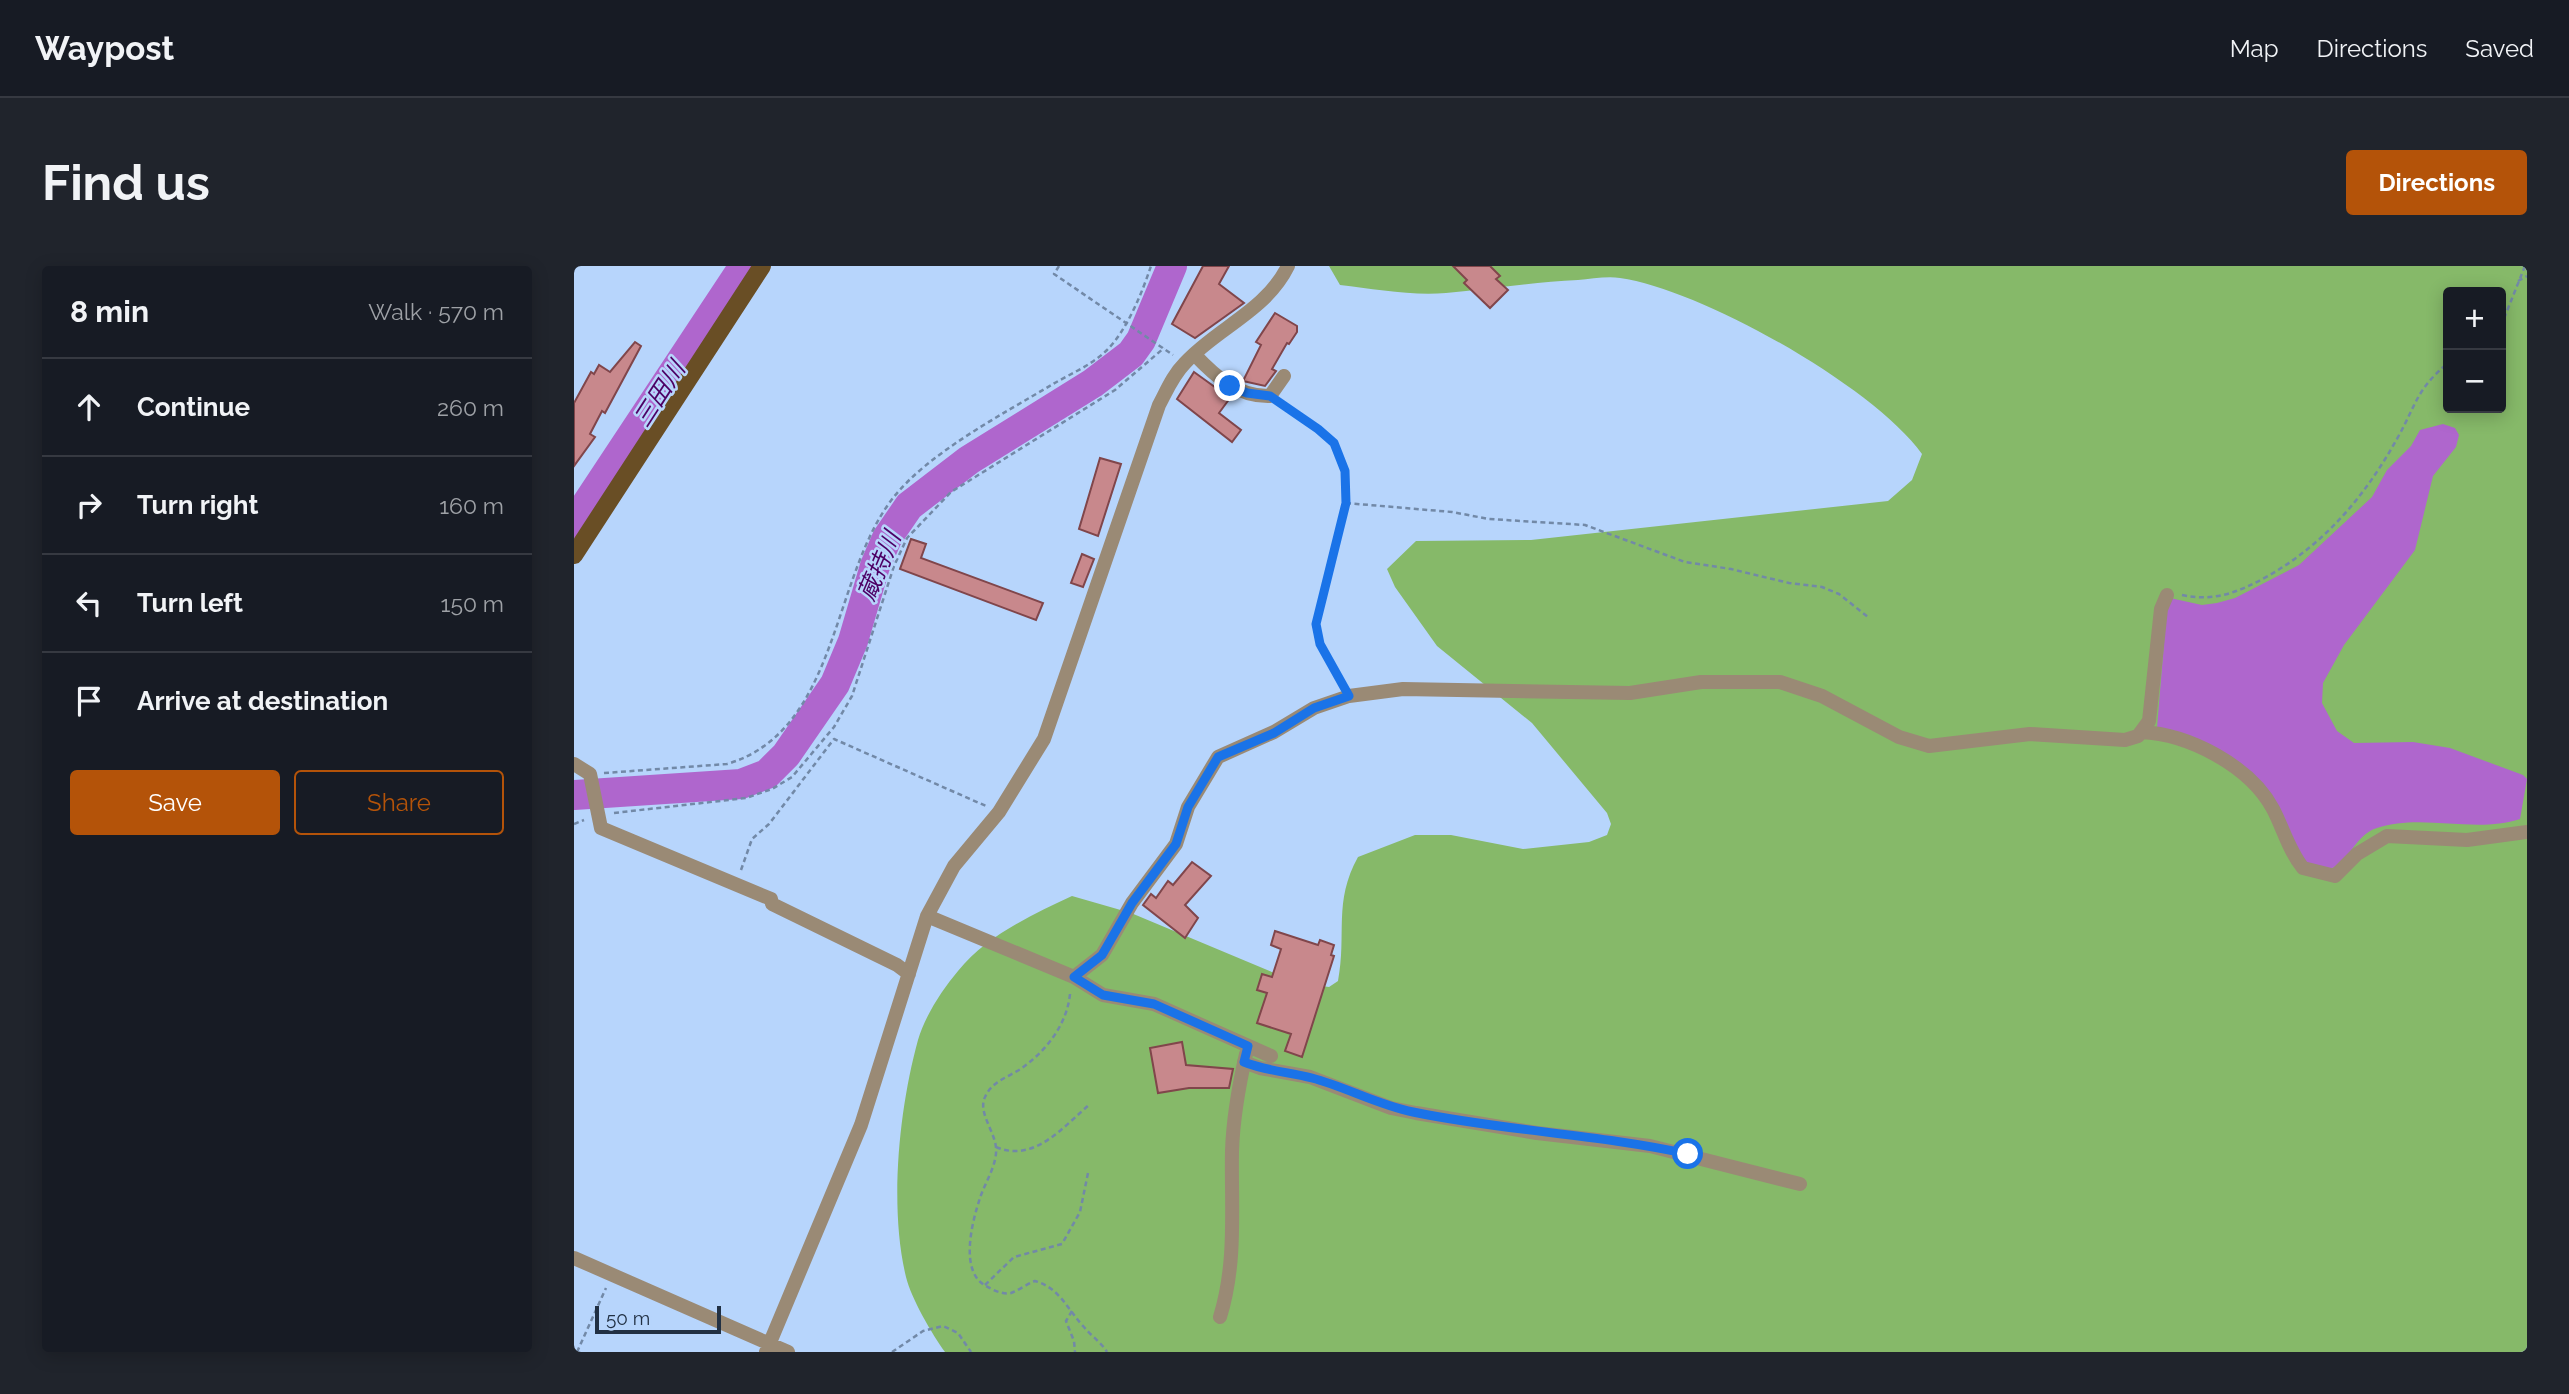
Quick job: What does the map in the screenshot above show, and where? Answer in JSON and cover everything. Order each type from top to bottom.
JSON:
[{"type":"main road","points":[[574,555],[762,266]]},
{"type":"street","points":[[767,1348],[861,1125],[927,916],[954,866],[1023,778],[1044,738],[1159,405],[1172,378],[1188,359],[1272,292],[1287,266]]},
{"type":"street","points":[[1188,359],[1230,386],[1247,393],[1270,396],[1284,376]]},
{"type":"street","points":[[1074,977],[1102,955],[1138,893],[1176,844],[1188,807],[1218,757],[1274,733],[1314,708],[1349,696],[1403,689],[1630,693],[1701,682],[1780,681],[1822,696],[1899,737],[1929,746],[2030,734],[2125,740],[2141,732],[2149,720],[2161,608],[2167,595]]},
{"type":"street","points":[[2141,732],[2188,742],[2222,758],[2264,795],[2299,863],[2316,873],[2335,876],[2357,854],[2387,836],[2467,840],[2527,832]]},
{"type":"street","points":[[574,764],[590,774],[601,828],[736,887],[771,899],[772,904],[897,965],[909,974]]},
{"type":"street","points":[[927,916],[1074,977],[1103,995],[1154,1004],[1271,1056]]},
{"type":"street","points":[[1220,1317],[1226,1298],[1233,1238],[1232,1147],[1248,1046]]},
{"type":"street","points":[[1244,1062],[1260,1069],[1310,1077],[1391,1108],[1503,1128],[1650,1146],[1800,1184]]},
{"type":"street","points":[[574,1258],[767,1348],[788,1352]]},
{"type":"path","points":[[1059,266],[1055,274],[1164,348],[1188,359]]},
{"type":"path","points":[[590,774],[727,764],[742,760],[765,746],[802,703],[823,664],[872,526],[896,494],[913,476],[977,430],[1097,359],[1115,341],[1151,266]]},
{"type":"path","points":[[2506,318],[2525,266]]},
{"type":"path","points":[[2518,281],[2527,276]]},
{"type":"path","points":[[574,824],[597,817],[746,798],[772,789],[792,777],[834,727],[852,695],[894,566],[907,538],[951,492],[1115,390],[1164,348]]},
{"type":"path","points":[[2167,595],[2171,591],[2200,598],[2230,595],[2285,566],[2311,548],[2354,506],[2400,435],[2418,394],[2443,368]]},
{"type":"path","points":[[1270,396],[1334,443],[1345,471],[1346,503],[1316,624],[1320,644],[1349,696]]},
{"type":"path","points":[[1346,503],[1452,512],[1489,519],[1549,520],[1585,525],[1685,562],[1731,569],[1788,583],[1822,587],[1839,594],[1868,618]]},
{"type":"path","points":[[736,887],[752,839],[769,824],[834,739],[999,812]]},
{"type":"path","points":[[1074,977],[1065,1021],[1022,1068],[991,1087],[985,1097],[982,1106],[996,1147],[973,1224],[970,1268],[978,1282],[998,1293],[1012,1293],[1035,1281],[1047,1284],[1107,1352]]},
{"type":"path","points":[[996,1147],[1020,1153],[1034,1149],[1088,1105]]},
{"type":"path","points":[[985,1285],[1014,1257],[1062,1244],[1080,1212],[1088,1172]]},
{"type":"path","points":[[578,1352],[611,1274]]},
{"type":"path","points":[[1072,1311],[1066,1321],[1075,1352]]},
{"type":"path","points":[[892,1352],[923,1331],[943,1326],[958,1333],[971,1352]]},
{"type":"green space","points":[[1329,266],[2527,266],[2527,1352],[945,1352],[912,1295],[906,1277],[898,1220],[901,1127],[911,1067],[925,1022],[952,978],[996,936],[1072,896],[1131,913],[1298,983],[1329,987],[1338,981],[1343,904],[1350,873],[1358,857],[1415,835],[1451,835],[1523,849],[1589,842],[1607,835],[1611,824],[1607,813],[1532,723],[1437,646],[1395,587],[1387,569],[1416,541],[1531,540],[1888,501],[1912,480],[1922,454],[1899,428],[1827,372],[1739,321],[1655,286],[1610,277],[1433,294],[1340,285]]},
{"type":"shaded area","points":[[2443,424],[2455,428],[2459,435],[2456,447],[2433,476],[2415,550],[2344,645],[2323,683],[2322,703],[2337,731],[2354,743],[2413,742],[2450,748],[2523,775],[2527,779],[2520,819],[2485,825],[2412,822],[2377,828],[2360,840],[2339,864],[2322,869],[2305,860],[2261,784],[2157,728],[2167,607],[2170,598],[2202,605],[2235,598],[2299,565],[2372,497],[2387,470],[2411,446],[2420,430]]},
{"type":"building","points":[[1203,266],[1229,266],[1219,284],[1244,303],[1195,338],[1172,324]]},
{"type":"building","points":[[1453,266],[1490,266],[1500,276],[1496,279],[1508,290],[1490,308],[1464,283],[1467,280]]},
{"type":"building","points":[[1275,313],[1297,326],[1297,332],[1289,344],[1287,343],[1272,369],[1276,371],[1265,386],[1243,381],[1261,345],[1256,342]]},
{"type":"building","points":[[635,342],[641,346],[605,413],[602,411],[590,434],[595,437],[574,466],[574,403],[591,372],[594,374],[599,365],[610,372]]},
{"type":"building","points":[[1194,372],[1230,398],[1219,413],[1241,430],[1232,442],[1177,399]]},
{"type":"building","points":[[1100,458],[1121,464],[1098,536],[1079,529]]},
{"type":"building","points":[[911,539],[926,544],[921,558],[1043,603],[1036,620],[900,569]]},
{"type":"building","points":[[1082,554],[1094,559],[1083,587],[1071,583]]},
{"type":"building","points":[[1192,862],[1211,876],[1185,905],[1198,918],[1185,938],[1143,905],[1151,894],[1156,898],[1168,881],[1173,885]]},
{"type":"building","points":[[1275,931],[1318,945],[1320,940],[1334,945],[1331,955],[1334,956],[1302,1057],[1285,1051],[1291,1034],[1257,1023],[1267,993],[1257,990],[1262,974],[1272,977],[1281,949],[1271,945]]},
{"type":"building","points":[[1182,1042],[1186,1065],[1233,1069],[1229,1088],[1189,1088],[1158,1093],[1150,1048]]},
{"type":"waterway","name":"三田川","points":[[574,523],[744,266]]},
{"type":"waterway","name":"蔵持川","points":[[574,795],[741,784],[767,774],[786,755],[835,684],[853,641],[875,566],[887,538],[909,506],[969,460],[1093,383],[1131,354],[1141,340],[1172,266]]},
{"type":"route","points":[[1230,386],[1247,393],[1270,396],[1318,429],[1334,443],[1345,471],[1346,503],[1316,624],[1320,644],[1331,668],[1349,696],[1314,708],[1274,733],[1226,751],[1218,757],[1188,807],[1176,844],[1132,903],[1102,955],[1088,969],[1074,977],[1103,995],[1154,1004],[1248,1046],[1244,1062],[1260,1069],[1310,1077],[1391,1108],[1537,1133],[1630,1142],[1688,1154]]}]
